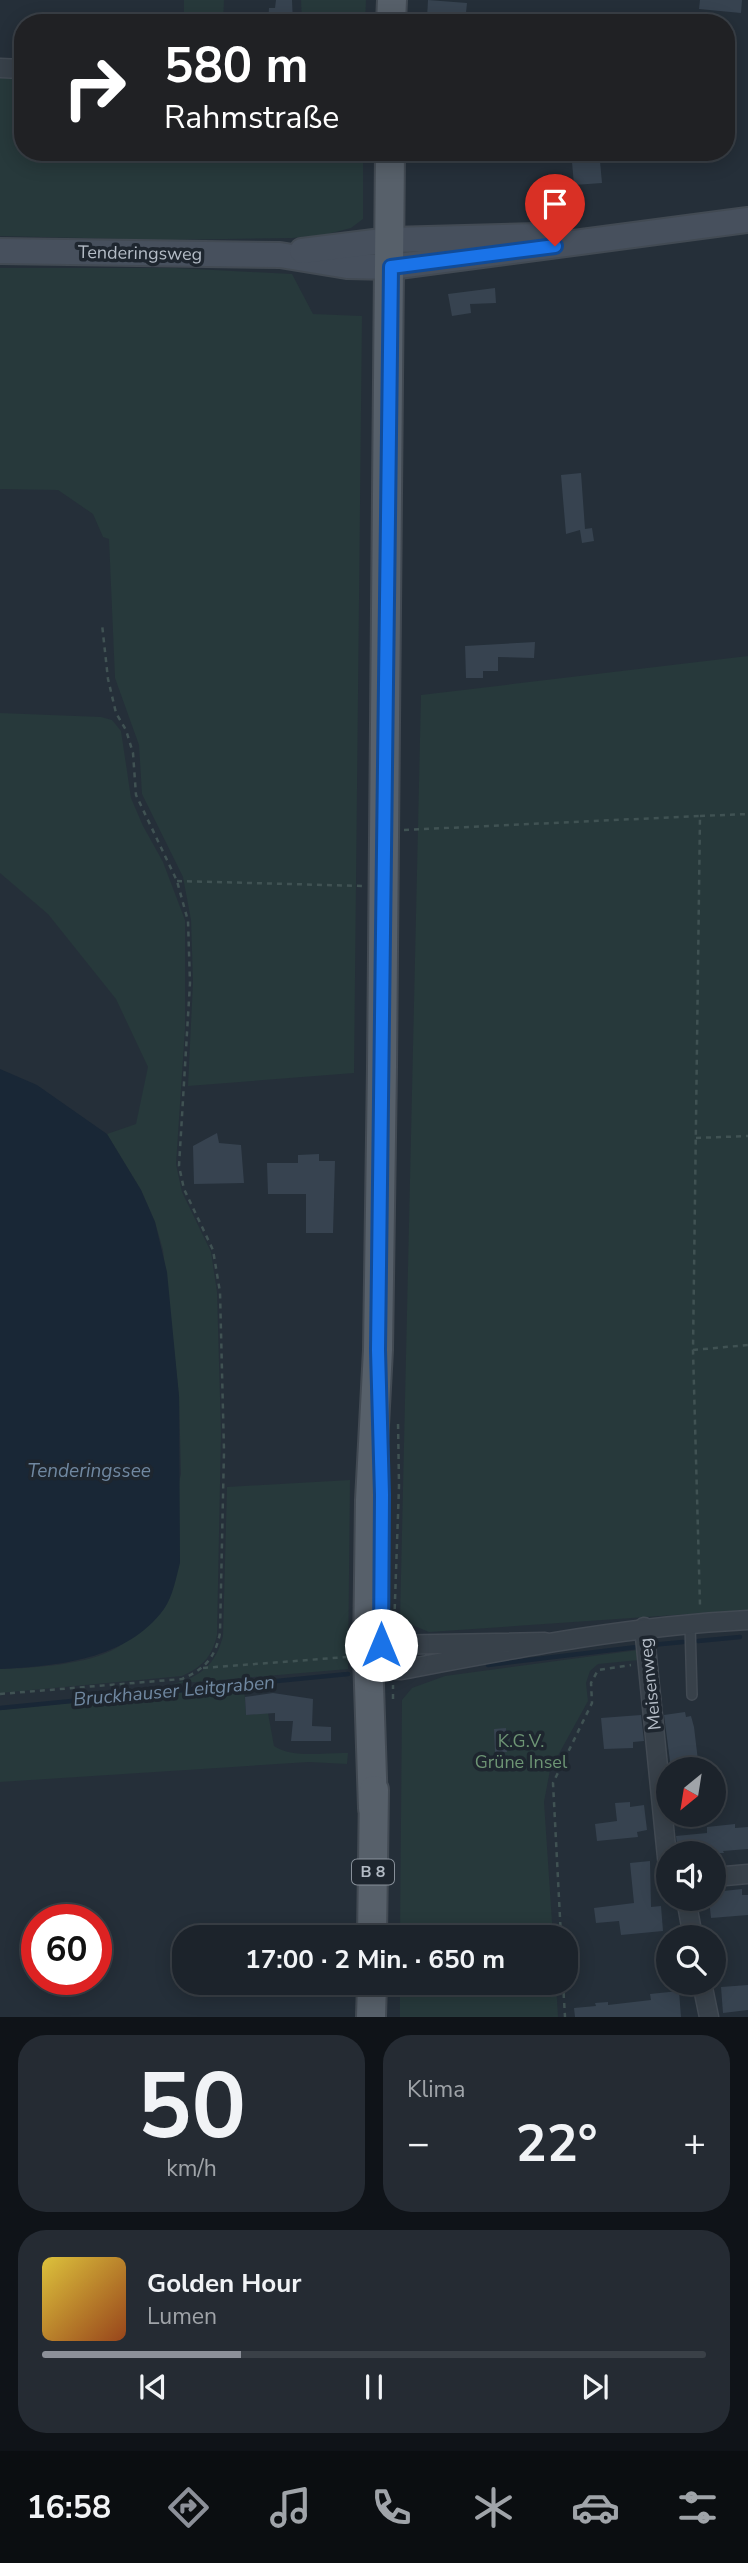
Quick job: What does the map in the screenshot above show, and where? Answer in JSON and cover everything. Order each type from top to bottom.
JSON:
[{"type":"main road","name":"B 8","points":[[372,1925],[376,1656],[370,1500],[378,1350],[390,161]]},
{"type":"main road","points":[[371,2017],[372,1995]]},
{"type":"street","name":"Tenderingsweg","points":[[0,251],[280,255],[347,266],[391,253],[505,254],[631,234],[748,220]]},
{"type":"street","points":[[376,1656],[401,1670],[545,1642],[644,1627],[748,1620]]},
{"type":"street","name":"Meisenweg","points":[[644,1627],[665,1841]]},
{"type":"street","points":[[376,1656],[545,1642]]},
{"type":"street","points":[[726,1876],[748,1874]]},
{"type":"street","points":[[704,1995],[709,2017]]},
{"type":"lane","points":[[692,1695],[695,1623]]},
{"type":"path","points":[[102,624],[108,679],[116,713],[126,730],[132,753],[136,795],[177,881],[188,922],[190,983],[179,1166],[184,1189],[213,1250],[220,1292],[224,1451],[220,1633],[217,1648],[203,1668]]},
{"type":"path","points":[[384,831],[748,814]]},
{"type":"path","points":[[695,1623],[693,1350],[700,816]]},
{"type":"path","points":[[177,881],[384,886]]},
{"type":"path","points":[[696,1138],[748,1136]]},
{"type":"path","points":[[693,1350],[748,1346]]},
{"type":"path","points":[[0,1694],[163,1682],[182,1679],[203,1668],[376,1656]]},
{"type":"path","points":[[560,1925],[553,1783],[592,1703],[591,1683],[598,1670],[648,1662]]},
{"type":"path","points":[[564,1995],[565,2017]]},
{"type":"green space","points":[[184,0],[224,0],[223,14],[184,14]]},
{"type":"green space","points":[[301,0],[366,0],[365,14],[302,14]]},
{"type":"green space","points":[[0,72],[14,72],[14,161],[363,161],[363,219],[351,228],[324,235],[166,240],[0,236]]},
{"type":"green space","points":[[0,268],[176,268],[292,274],[313,314],[362,316],[354,1073],[188,1086],[193,982],[191,920],[183,877],[142,794],[139,745],[115,678],[109,539],[103,537],[93,514],[58,490],[0,489]]},
{"type":"green space","points":[[748,656],[748,1610],[429,1632],[400,1620],[421,695]]},
{"type":"green space","points":[[0,713],[101,717],[112,720],[121,731],[131,798],[163,862],[185,920],[185,1029],[176,1164],[182,1192],[211,1252],[217,1292],[221,1433],[217,1635],[205,1660],[182,1676],[0,1693],[0,1669],[44,1666],[92,1658],[118,1647],[145,1627],[181,1474],[179,1396],[163,1250],[155,1222],[141,1190],[107,1134],[136,1124],[148,1067],[116,999],[48,914],[0,873]]},
{"type":"green space","points":[[350,1480],[348,1669],[172,1684],[199,1674],[211,1662],[223,1636],[227,1487]]},
{"type":"green space","name":"K.G.V. Grüne Insel","points":[[638,1650],[639,1660],[598,1664],[590,1671],[586,1683],[588,1701],[550,1770],[544,1802],[552,1925],[400,1925],[402,1700],[412,1688],[445,1676]]},
{"type":"green space","points":[[244,1686],[246,1715],[268,1713],[274,1746],[300,1754],[348,1753],[347,1764],[309,1762],[0,1782],[0,1710]]},
{"type":"green space","points":[[400,1995],[557,1995],[558,2017],[400,2017]]},
{"type":"water","name":"Tenderingssee","points":[[0,1069],[37,1085],[107,1134],[141,1190],[155,1222],[167,1272],[179,1396],[180,1563],[172,1593],[164,1609],[149,1626],[131,1639],[90,1657],[44,1666],[0,1669]]},
{"type":"building","points":[[276,0],[292,0],[293,14],[269,14],[269,8],[275,8]]},
{"type":"building","points":[[428,0],[467,3],[466,14],[427,14]]},
{"type":"building","points":[[700,0],[742,0],[741,13],[699,9]]},
{"type":"building","points":[[600,161],[602,183],[574,185],[572,162]]},
{"type":"building","points":[[495,288],[496,303],[470,304],[471,313],[452,316],[448,294]]},
{"type":"building","points":[[581,473],[585,529],[592,528],[594,541],[582,543],[580,530],[566,534],[561,475]]},
{"type":"building","points":[[535,642],[534,658],[498,657],[498,671],[483,671],[483,678],[466,678],[465,646]]},
{"type":"building","points":[[217,1133],[219,1143],[241,1145],[244,1183],[194,1184],[193,1146]]},
{"type":"building","points":[[319,1154],[319,1161],[335,1161],[333,1233],[306,1233],[306,1194],[268,1194],[267,1163],[298,1163],[298,1155]]},
{"type":"building","points":[[273,1693],[313,1699],[312,1726],[331,1727],[331,1741],[291,1741],[293,1721],[275,1721],[275,1713],[246,1715],[245,1697]]},
{"type":"building","points":[[685,1712],[686,1717],[691,1716],[698,1757],[669,1757],[664,1715]]},
{"type":"building","points":[[641,1715],[644,1741],[633,1742],[633,1748],[604,1749],[601,1718]]},
{"type":"building","points":[[506,1728],[507,1752],[495,1752],[494,1729]]},
{"type":"building","points":[[630,1802],[630,1807],[644,1805],[647,1830],[637,1832],[638,1837],[597,1841],[595,1824],[617,1821],[615,1803]]},
{"type":"building","points":[[735,1824],[735,1828],[748,1827],[748,1849],[726,1851],[726,1841],[677,1841],[676,1836],[707,1833],[707,1827]]},
{"type":"building","points":[[650,1861],[651,1907],[656,1906],[656,1911],[661,1911],[663,1925],[656,1925],[656,1932],[621,1935],[619,1921],[596,1923],[594,1908],[634,1903],[630,1863]]},
{"type":"building","points":[[742,1889],[742,1895],[748,1895],[748,1915],[711,1918],[710,1911],[726,1911],[726,1891]]},
{"type":"building","points":[[748,1985],[748,2010],[723,2013],[722,1995],[726,1995],[726,1987]]},
{"type":"building","points":[[650,1994],[679,1995],[681,2017],[575,2017],[574,2008],[596,2006],[595,2003],[608,2002],[608,2005],[651,2000]]},
{"type":"waterway","name":"Bruckhauser Leitgraben","points":[[698,1641],[740,1637]]},
{"type":"waterway","name":"Bruckhauser Leitgraben","points":[[651,1645],[683,1642]]},
{"type":"waterway","name":"Bruckhauser Leitgraben","points":[[488,1665],[637,1647]]},
{"type":"waterway","name":"Bruckhauser Leitgraben","points":[[0,1708],[348,1674]]},
{"type":"route","points":[[381,1645],[382,1495],[378,1350],[391,267],[555,246]]}]
